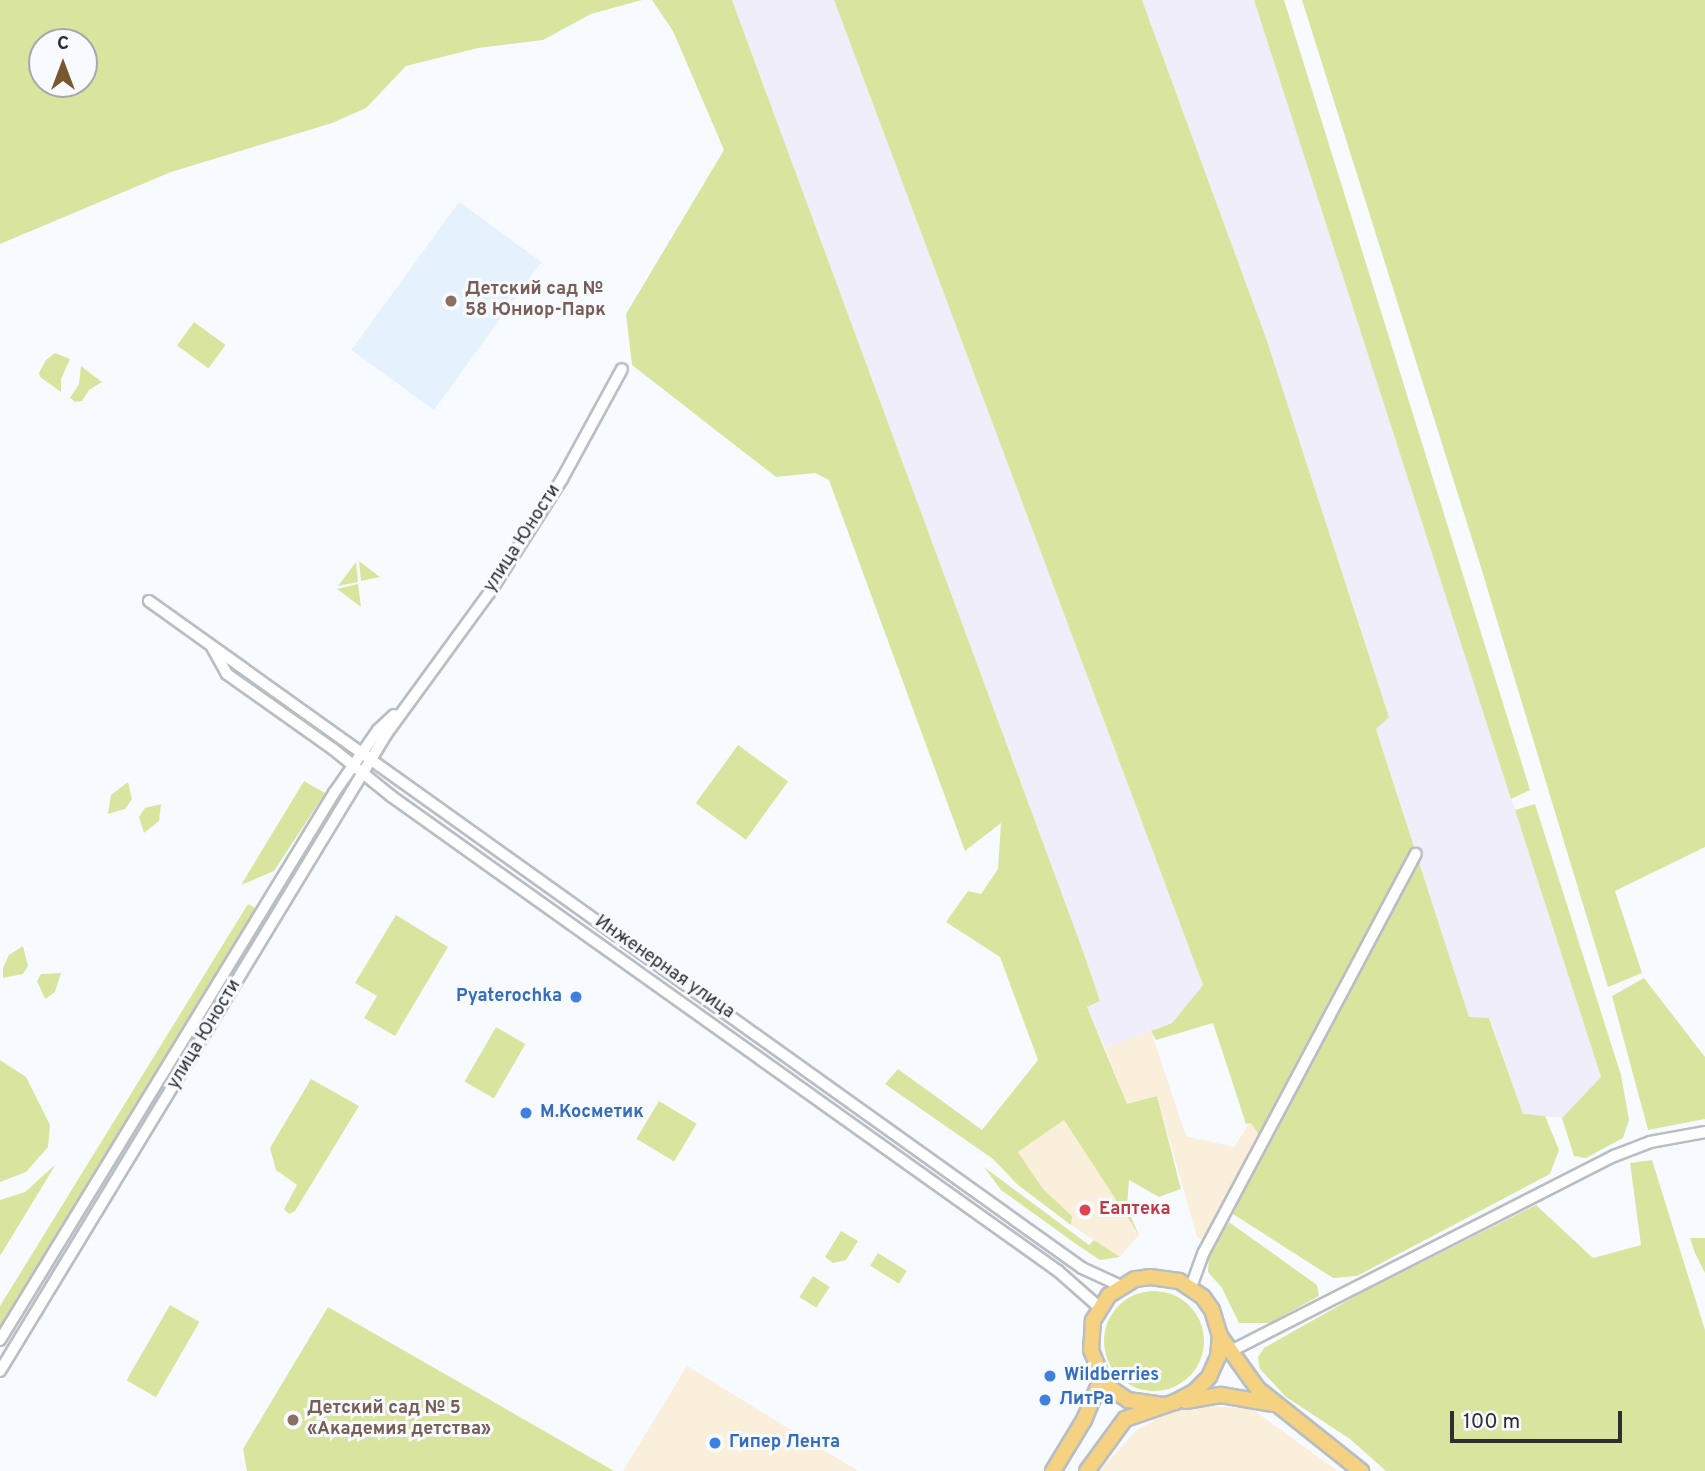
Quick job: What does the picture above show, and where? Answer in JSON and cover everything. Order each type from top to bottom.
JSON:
[{"type":"main road","points":[[1274,1404],[1221,1395],[1169,1404],[1129,1400],[1113,1390],[1101,1377],[1091,1350],[1093,1321],[1100,1308],[1121,1286],[1150,1276],[1166,1277],[1191,1287],[1212,1310],[1220,1336],[1230,1352],[1274,1404],[1361,1471]]},
{"type":"main road","points":[[1087,1471],[1125,1419],[1194,1392],[1209,1377],[1218,1357],[1220,1336]]},
{"type":"main road","points":[[1053,1471],[1084,1420],[1101,1377]]},
{"type":"street","name":"улица Юности","points":[[0,1340],[353,765],[367,757],[490,592],[540,513],[622,369]]},
{"type":"street","name":"Инженерная улица","points":[[149,601],[1082,1269],[1121,1286]]},
{"type":"street","name":"Инженерная улица","points":[[211,645],[228,674],[469,854],[1063,1275],[1100,1308]]},
{"type":"street","name":"улица Юности","points":[[0,1371],[364,774],[367,757]]},
{"type":"street","points":[[1191,1287],[1203,1251],[1416,854]]},
{"type":"street","points":[[1230,1352],[1614,1156],[1650,1143],[1705,1132]]},
{"type":"shaded area","points":[[732,0],[834,0],[1203,985],[1172,1023],[1105,1048],[1087,1007],[1100,1001],[1083,951]]},
{"type":"shaded area","points":[[1142,0],[1254,0],[1601,1077],[1562,1118],[1523,1115],[1490,1018],[1469,1018],[1376,728],[1389,716],[1266,338]]},
{"type":"shaded area","name":"Детский сад № 58 Юниор-Парк","points":[[459,202],[542,262],[434,410],[351,350]]},
{"type":"shaded area","points":[[1151,1031],[1186,1136],[1234,1147],[1250,1122],[1267,1147],[1214,1246],[1197,1237],[1157,1096],[1127,1105],[1105,1048]]},
{"type":"shaded area","points":[[1064,1120],[1139,1235],[1120,1257],[1071,1225],[1072,1216],[1043,1189],[1018,1152]]},
{"type":"shaded area","points":[[687,1366],[858,1471],[623,1471]]},
{"type":"shaded area","points":[[1198,1405],[1252,1409],[1338,1471],[1099,1471],[1138,1429],[1172,1411]]},
{"type":"green space","points":[[0,0],[642,0],[591,14],[543,40],[478,48],[406,66],[366,108],[332,123],[171,172],[0,244]]},
{"type":"green space","points":[[652,0],[732,0],[1083,951],[1100,1001],[1087,1007],[1127,1104],[1157,1096],[1181,1189],[1159,1197],[1129,1180],[1127,1208],[1139,1235],[1064,1120],[1018,1152],[1043,1189],[1072,1216],[1071,1225],[1018,1185],[993,1159],[885,1084],[898,1069],[982,1130],[1038,1060],[1000,957],[946,922],[968,891],[981,894],[998,869],[1001,823],[965,851],[829,480],[815,473],[776,477],[632,365],[626,314],[724,150],[673,31]]},
{"type":"green space","points":[[834,0],[1142,0],[1266,338],[1389,717],[1376,729],[1469,1017],[1489,1018],[1523,1114],[1545,1116],[1559,1150],[1550,1174],[1357,1276],[1333,1278],[1233,1214],[1267,1147],[1251,1123],[1246,1124],[1213,1023],[1156,1040],[1151,1031],[1172,1023],[1203,985]]},
{"type":"green space","points":[[1254,0],[1284,0],[1530,790],[1511,799]]},
{"type":"green space","points":[[1302,0],[1705,0],[1705,847],[1615,891],[1642,973],[1608,987],[1479,561]]},
{"type":"green space","points":[[194,322],[226,345],[209,368],[177,345]]},
{"type":"green space","points":[[55,353],[70,359],[61,379],[61,392],[40,377],[39,373],[46,360]]},
{"type":"green space","points":[[81,366],[102,382],[89,390],[82,401],[75,402],[70,398],[79,384]]},
{"type":"green space","points":[[359,561],[380,577],[361,581]]},
{"type":"green space","points":[[356,562],[358,582],[338,586]]},
{"type":"green space","points":[[358,584],[361,607],[337,589]]},
{"type":"green space","points":[[738,745],[788,781],[746,840],[696,803]]},
{"type":"green space","points":[[304,781],[325,793],[274,871],[241,885]]},
{"type":"green space","points":[[128,782],[132,799],[125,809],[108,814],[111,795]]},
{"type":"green space","points":[[161,804],[159,821],[144,833],[139,817],[145,808]]},
{"type":"green space","points":[[1535,804],[1621,1075],[1629,1120],[1623,1138],[1586,1158],[1574,1156],[1562,1118],[1601,1077],[1515,810]]},
{"type":"green space","points":[[248,904],[255,908],[254,913],[0,1329],[0,1306]]},
{"type":"green space","points":[[396,915],[448,947],[395,1036],[364,1018],[377,996],[355,983]]},
{"type":"green space","points":[[23,946],[28,966],[23,974],[3,978],[3,968],[9,955]]},
{"type":"green space","points":[[61,973],[55,992],[45,999],[37,981],[41,974]]},
{"type":"green space","points":[[1644,978],[1705,1057],[1705,1119],[1648,1130],[1612,996]]},
{"type":"green space","points":[[496,1027],[525,1044],[494,1099],[464,1082]]},
{"type":"green space","points":[[0,1060],[26,1077],[50,1125],[48,1147],[26,1172],[0,1182]]},
{"type":"green space","points":[[311,1079],[359,1106],[295,1211],[289,1214],[284,1209],[297,1185],[276,1170],[270,1148]]},
{"type":"green space","points":[[659,1101],[697,1124],[674,1161],[636,1139]]},
{"type":"green space","points":[[1652,1160],[1705,1330],[1705,1471],[1386,1471],[1350,1439],[1286,1397],[1260,1369],[1258,1357],[1264,1348],[1363,1292],[1536,1205],[1593,1258],[1641,1245],[1630,1163]]},
{"type":"green space","points":[[56,1164],[0,1256],[0,1200],[25,1192]]},
{"type":"green space","points":[[984,1167],[1089,1245],[1094,1240],[1120,1257],[1100,1260],[1001,1190]]},
{"type":"green space","points":[[1229,1222],[1317,1285],[1319,1296],[1270,1323],[1239,1323],[1222,1288],[1208,1272],[1209,1253]]},
{"type":"green space","points":[[841,1231],[858,1241],[846,1260],[833,1263],[825,1257]]},
{"type":"green space","points":[[1690,1238],[1705,1238],[1705,1273],[1695,1253]]},
{"type":"green space","points":[[878,1253],[907,1271],[899,1284],[870,1266]]},
{"type":"green space","points":[[813,1276],[830,1287],[816,1308],[799,1297]]},
{"type":"green space","points":[[1154,1291],[1182,1299],[1196,1313],[1204,1341],[1196,1369],[1182,1383],[1154,1391],[1126,1383],[1112,1369],[1104,1341],[1112,1313],[1126,1299]]},
{"type":"green space","points":[[170,1305],[199,1322],[156,1397],[126,1380]]},
{"type":"green space","points":[[328,1307],[614,1471],[247,1471],[243,1449]]},
{"type":"place","name":"Детский сад № 58 Юниор-Парк","points":[[451,301]]},
{"type":"place","name":"Pyaterochka","points":[[576,997]]},
{"type":"place","name":"М.Косметик","points":[[526,1113]]},
{"type":"place","name":"Еаптека","points":[[1085,1210]]},
{"type":"place","name":"Wildberries","points":[[1050,1376]]},
{"type":"place","name":"ЛитРа","points":[[1045,1400]]},
{"type":"place","name":"Детский сад № 5 «Академия детства»","points":[[293,1420]]},
{"type":"place","name":"Гипер Лента","points":[[715,1443]]}]
